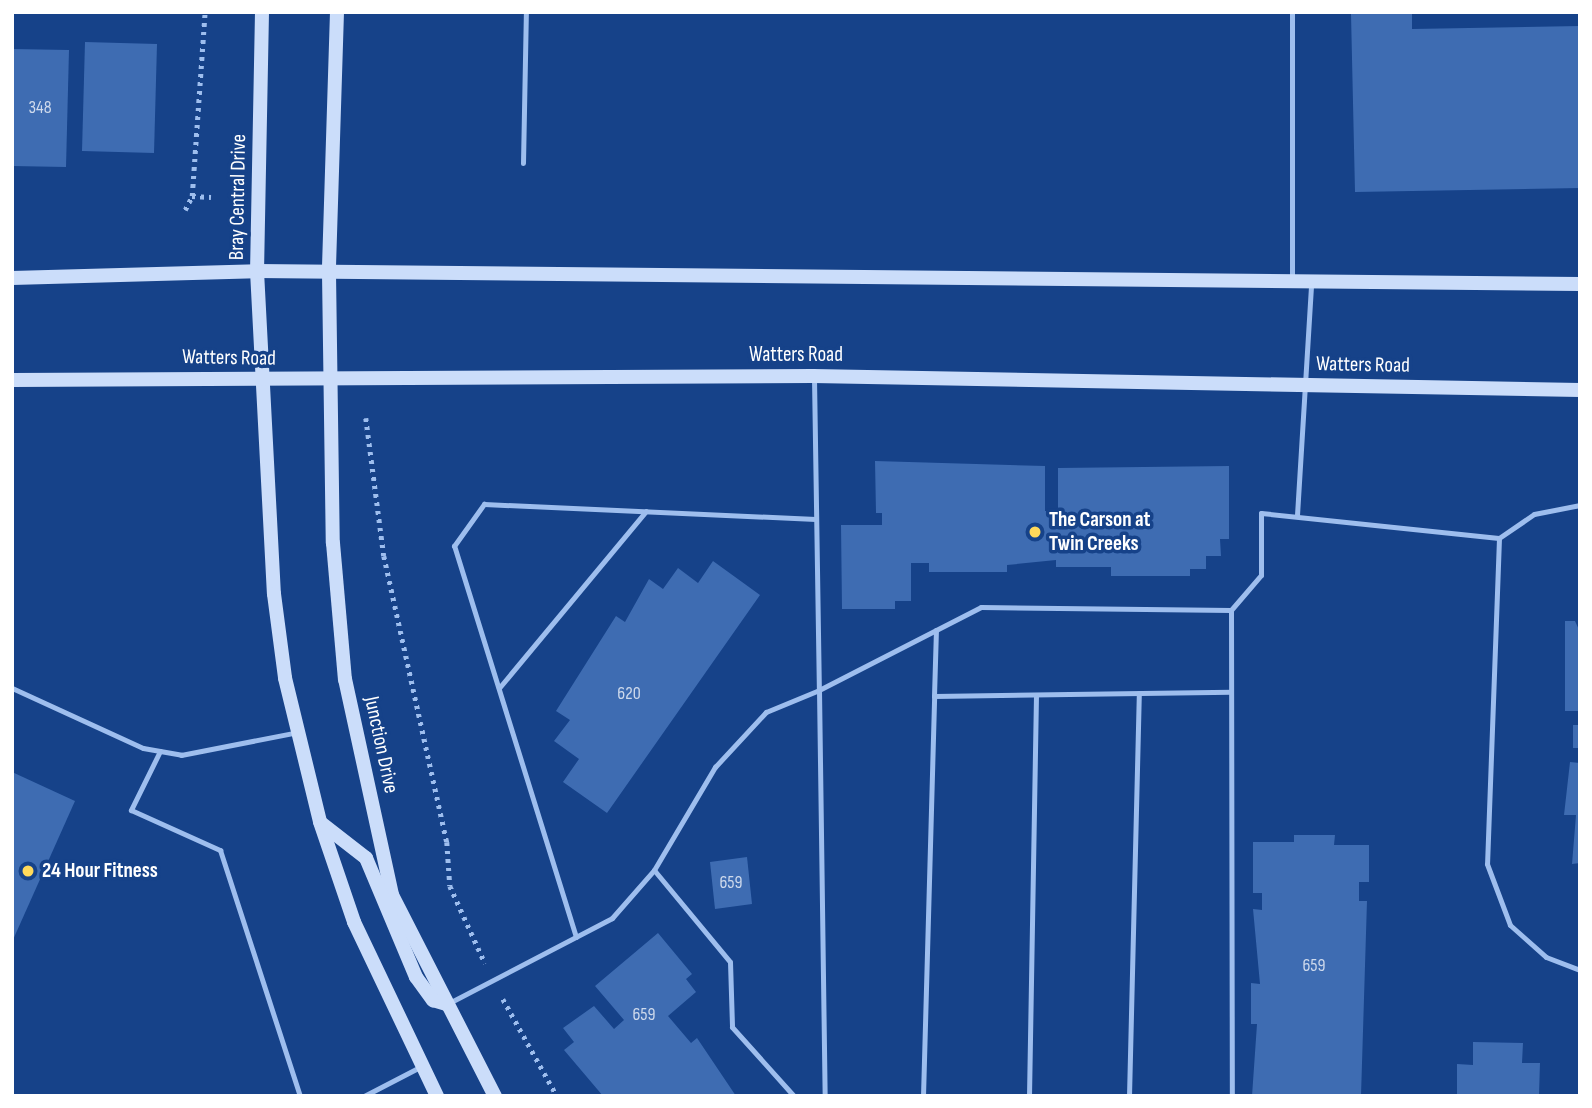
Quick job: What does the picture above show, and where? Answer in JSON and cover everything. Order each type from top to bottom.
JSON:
[{"type":"main road","name":"Bray Central Drive","points":[[261,382],[257,271],[262,12]]},
{"type":"main road","points":[[333,377],[329,273],[337,12]]},
{"type":"main road","points":[[12,278],[257,271],[1580,284]]},
{"type":"main road","name":"Watters Road","points":[[12,380],[261,382],[333,377],[813,376],[1580,390]]},
{"type":"main road","name":"Junction Drive","points":[[333,377],[333,542],[345,679],[392,895],[495,1096]]},
{"type":"main road","points":[[261,382],[274,594],[298,732],[320,822],[354,922],[437,1096]]},
{"type":"main road","points":[[320,822],[366,858],[406,959],[433,1000],[446,1004]]},
{"type":"lane","points":[[523,163],[526,12]]},
{"type":"lane","points":[[1292,12],[1292,282]]},
{"type":"lane","points":[[1297,515],[1307,385],[1311,282]]},
{"type":"lane","points":[[813,376],[825,1096]]},
{"type":"lane","points":[[576,937],[454,546],[484,504],[816,519]]},
{"type":"lane","points":[[1232,1096],[1231,610],[1261,575],[1261,513],[1499,538],[1534,514],[1580,505]]},
{"type":"lane","points":[[499,688],[646,512]]},
{"type":"lane","points":[[1499,538],[1487,864],[1510,925],[1546,957],[1580,970]]},
{"type":"lane","points":[[446,1004],[612,918],[654,870],[715,767],[766,712],[820,690],[981,607],[1231,610]]},
{"type":"lane","points":[[923,1096],[936,630]]},
{"type":"lane","points":[[12,688],[160,751],[181,755],[298,732]]},
{"type":"lane","points":[[934,696],[1231,692]]},
{"type":"lane","points":[[1129,1096],[1139,693]]},
{"type":"lane","points":[[1028,1096],[1036,695]]},
{"type":"lane","points":[[160,751],[131,810],[220,849],[300,1096]]},
{"type":"lane","points":[[654,870],[730,962],[733,1027],[794,1096]]},
{"type":"lane","points":[[364,1096],[422,1066]]},
{"type":"path","points":[[185,210],[192,196],[205,12]]},
{"type":"path","points":[[192,196],[211,197]]},
{"type":"path","points":[[366,418],[384,556],[447,842],[450,886],[493,980],[557,1096]]},
{"type":"building","points":[[1412,13],[1412,29],[1580,26],[1580,188],[1355,192],[1351,14]]},
{"type":"building","points":[[85,42],[157,44],[154,153],[82,151]]},
{"type":"building","points":[[12,49],[69,50],[66,167],[12,166]]},
{"type":"building","name":"The Carson at Twin Creeks","points":[[875,461],[1045,466],[1045,511],[1058,511],[1058,468],[1229,466],[1229,539],[1220,539],[1221,556],[1206,556],[1206,569],[1190,569],[1190,576],[1111,576],[1111,567],[1056,567],[1056,560],[1007,565],[1007,572],[929,572],[929,563],[911,563],[911,601],[895,601],[895,609],[842,609],[841,525],[882,525],[882,513],[876,513]]},
{"type":"building","points":[[713,561],[760,595],[607,813],[563,782],[579,759],[554,741],[570,720],[556,711],[616,616],[625,622],[649,579],[663,589],[678,568],[698,583]]},
{"type":"building","points":[[1565,621],[1575,621],[1580,632],[1580,711],[1565,711]]},
{"type":"building","points":[[1573,725],[1580,725],[1580,748],[1573,748]]},
{"type":"building","points":[[1570,762],[1580,763],[1580,863],[1572,864],[1576,815],[1564,815]]},
{"type":"building","name":"24 Hour Fitness","points":[[12,772],[75,801],[12,942]]},
{"type":"building","points":[[1294,835],[1335,835],[1334,845],[1369,845],[1369,882],[1359,882],[1359,901],[1367,901],[1361,1096],[1252,1096],[1257,1024],[1251,1024],[1251,983],[1260,984],[1253,909],[1262,910],[1262,893],[1253,893],[1253,842],[1294,842]]},
{"type":"building","points":[[747,857],[752,904],[715,909],[710,862]]},
{"type":"building","points":[[658,933],[692,974],[686,979],[696,992],[668,1016],[691,1043],[697,1038],[736,1096],[603,1096],[564,1050],[574,1042],[563,1028],[594,1006],[614,1029],[624,1020],[595,986]]},
{"type":"building","points":[[1473,1042],[1523,1043],[1522,1063],[1540,1063],[1539,1095],[1457,1094],[1457,1064],[1473,1065]]},
{"type":"place","name":"The Carson at Twin Creeks","points":[[1035,532]]},
{"type":"place","name":"24 Hour Fitness","points":[[28,871]]}]
